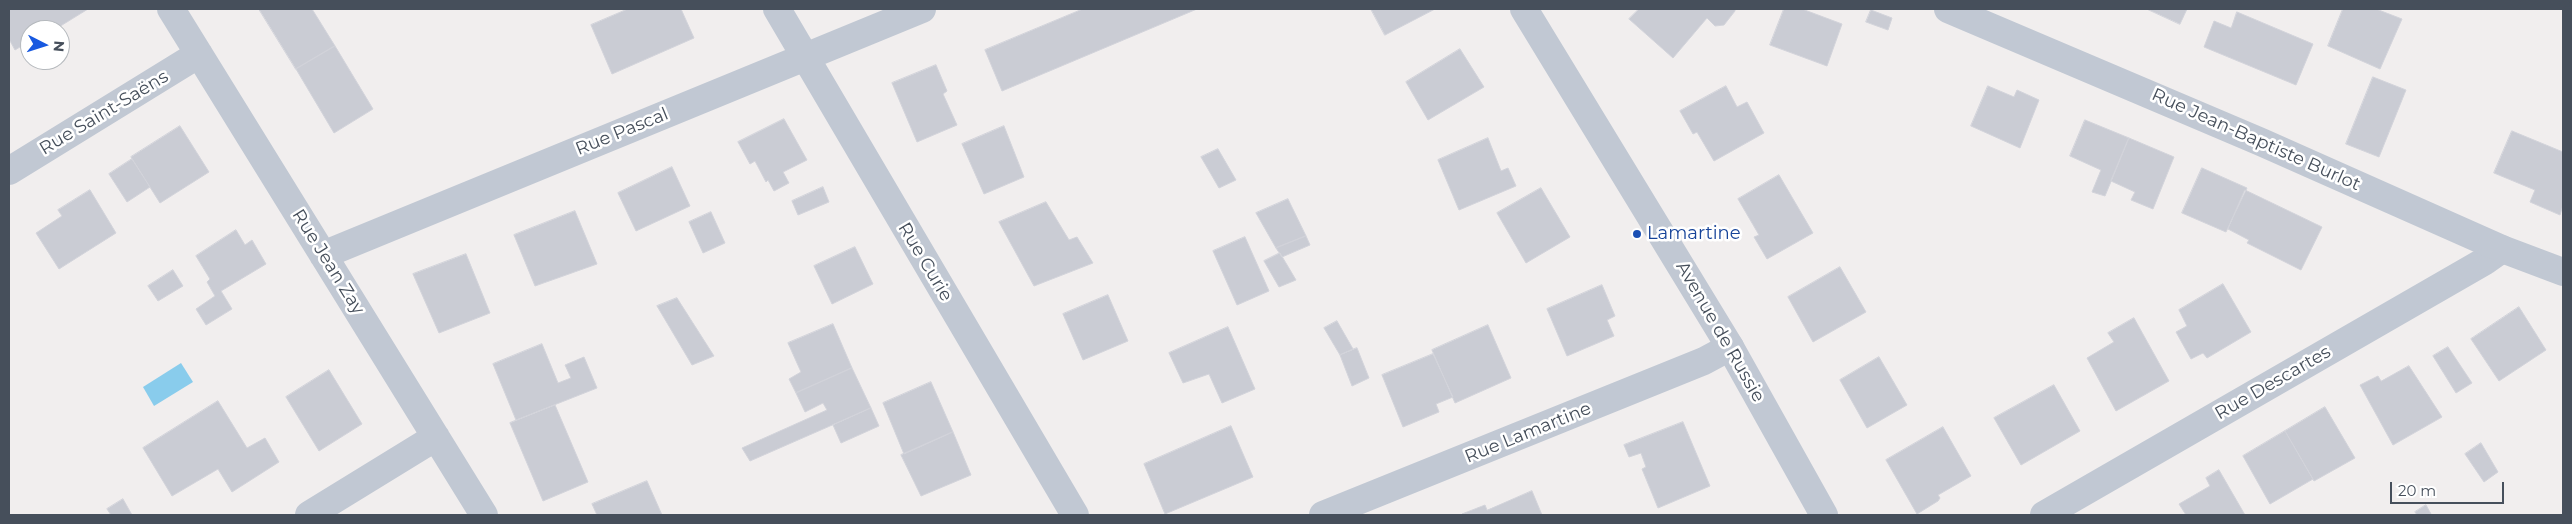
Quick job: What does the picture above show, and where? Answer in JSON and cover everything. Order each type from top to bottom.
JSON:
[{"type":"street","name":"Rue Jean Zay","points":[[171,9],[484,515]]},
{"type":"street","name":"Rue Curie","points":[[777,9],[1075,515]]},
{"type":"street","name":"Rue Pascal","points":[[323,255],[922,9]]},
{"type":"street","name":"Rue Jean-Baptiste Burlot","points":[[1948,9],[2262,142],[2502,249],[2563,272]]},
{"type":"street","name":"Avenue de Russie","points":[[1530,13],[1730,347],[1824,515]]},
{"type":"street","name":"Rue Saint-Saëns","points":[[9,171],[199,54]]},
{"type":"street","name":"Rue Descartes","points":[[2044,515],[2485,261],[2502,249]]},
{"type":"street","name":"Rue Lamartine","points":[[1323,515],[1704,362],[1730,347]]},
{"type":"street","points":[[309,515],[436,437]]},
{"type":"water","points":[[181,363],[193,382],[154,406],[143,387]]},
{"type":"building","points":[[9,9],[88,9],[70,20],[20,20],[20,47],[15,50],[9,39]]},
{"type":"building","points":[[259,9],[312,9],[335,46],[296,69]]},
{"type":"building","points":[[628,9],[681,9],[694,38],[612,74],[591,25]]},
{"type":"building","points":[[1083,9],[1197,9],[1002,91],[985,50]]},
{"type":"building","points":[[1371,9],[1435,9],[1385,35]]},
{"type":"building","points":[[1639,9],[1735,9],[1735,11],[1724,25],[1715,26],[1707,18],[1673,58],[1629,19]]},
{"type":"building","points":[[1784,9],[1802,9],[1842,24],[1827,66],[1770,45]]},
{"type":"building","points":[[2147,9],[2187,9],[2180,24]]},
{"type":"building","points":[[2343,9],[2376,9],[2402,19],[2380,69],[2328,46]]},
{"type":"building","points":[[1871,10],[1892,18],[1888,30],[1866,22]]},
{"type":"building","points":[[2237,12],[2313,44],[2296,85],[2204,47],[2214,21],[2231,28]]},
{"type":"building","points":[[335,46],[373,109],[334,133],[296,69]]},
{"type":"building","points":[[1460,49],[1484,87],[1428,120],[1406,82]]},
{"type":"building","points":[[936,65],[947,91],[943,94],[957,125],[917,142],[892,83]]},
{"type":"building","points":[[2373,77],[2406,90],[2379,157],[2346,144]]},
{"type":"building","points":[[1726,86],[1737,107],[1747,102],[1764,133],[1714,161],[1697,132],[1693,134],[1680,111]]},
{"type":"building","points":[[1988,86],[2014,97],[2017,90],[2039,100],[2020,148],[1971,126]]},
{"type":"building","points":[[784,119],[807,160],[783,172],[789,183],[774,191],[768,180],[766,182],[755,161],[750,164],[738,142]]},
{"type":"building","points":[[2085,120],[2129,138],[2105,196],[2092,192],[2101,170],[2070,156]]},
{"type":"building","points":[[180,126],[209,172],[160,203],[131,157]]},
{"type":"building","points":[[1004,126],[1024,177],[984,194],[962,144]]},
{"type":"building","points":[[2512,131],[2563,152],[2563,205],[2560,215],[2530,202],[2535,190],[2494,173]]},
{"type":"building","points":[[1488,138],[1501,171],[1508,168],[1516,186],[1459,210],[1438,160]]},
{"type":"building","points":[[2129,138],[2174,157],[2153,209],[2131,200],[2135,192],[2111,181]]},
{"type":"building","points":[[1218,149],[1236,180],[1219,188],[1201,157]]},
{"type":"building","points":[[132,159],[150,187],[127,202],[109,174]]},
{"type":"building","points":[[672,167],[690,206],[636,231],[618,193]]},
{"type":"building","points":[[2202,168],[2247,188],[2226,232],[2182,213]]},
{"type":"building","points":[[1779,175],[1813,233],[1767,259],[1754,237],[1759,235],[1738,199]]},
{"type":"building","points":[[823,187],[829,202],[798,215],[792,201]]},
{"type":"building","points":[[1541,188],[1570,237],[1526,263],[1497,213]]},
{"type":"building","points":[[90,190],[116,233],[59,269],[36,233],[62,216],[58,210]]},
{"type":"building","points":[[2245,190],[2322,227],[2301,270],[2247,243],[2249,240],[2228,229]]},
{"type":"building","points":[[1288,199],[1306,236],[1276,248],[1256,213]]},
{"type":"building","points":[[1046,202],[1069,240],[1077,237],[1093,263],[1034,286],[999,222]]},
{"type":"building","points":[[575,211],[597,264],[535,286],[514,235]]},
{"type":"building","points":[[711,212],[725,243],[703,253],[689,222]]},
{"type":"building","points":[[236,230],[245,245],[252,240],[266,264],[221,291],[232,309],[206,325],[196,309],[215,296],[207,282],[210,279],[196,256]]},
{"type":"building","points":[[1306,236],[1310,245],[1282,257],[1276,248]]},
{"type":"building","points":[[1245,237],[1269,291],[1237,305],[1213,251]]},
{"type":"building","points":[[855,247],[873,284],[832,304],[814,266]]},
{"type":"building","points":[[1280,253],[1296,280],[1279,287],[1264,261]]},
{"type":"building","points":[[466,254],[490,313],[439,333],[413,274]]},
{"type":"building","points":[[1840,267],[1866,312],[1813,342],[1788,297]]},
{"type":"building","points":[[173,270],[183,286],[158,301],[148,286]]},
{"type":"building","points":[[2223,284],[2251,332],[2207,358],[2203,353],[2191,359],[2176,332],[2187,326],[2179,310]]},
{"type":"building","points":[[1602,285],[1615,316],[1607,320],[1614,336],[1567,356],[1547,309]]},
{"type":"building","points":[[1108,295],[1128,341],[1083,360],[1063,314]]},
{"type":"building","points":[[677,298],[714,356],[692,365],[657,306]]},
{"type":"building","points":[[2519,307],[2546,350],[2499,381],[2471,339]]},
{"type":"building","points":[[2134,318],[2169,381],[2116,411],[2087,358],[2114,342],[2108,333]]},
{"type":"building","points":[[1337,321],[1353,349],[1340,355],[1324,328]]},
{"type":"building","points":[[833,324],[852,368],[796,393],[789,379],[801,372],[788,343]]},
{"type":"building","points":[[1488,325],[1511,378],[1455,403],[1432,350]]},
{"type":"building","points":[[1228,327],[1255,389],[1222,403],[1209,374],[1183,383],[1169,353]]},
{"type":"building","points":[[542,344],[558,383],[571,378],[565,365],[584,357],[597,388],[516,420],[493,364]]},
{"type":"building","points":[[2448,347],[2472,383],[2456,393],[2433,356]]},
{"type":"building","points":[[1357,348],[1369,378],[1352,386],[1340,355]]},
{"type":"building","points":[[1433,354],[1453,397],[1436,404],[1439,412],[1403,427],[1382,375]]},
{"type":"building","points":[[1879,357],[1907,405],[1867,428],[1840,380]]},
{"type":"building","points":[[2409,366],[2442,417],[2393,445],[2360,385],[2378,376],[2381,381]]},
{"type":"building","points":[[852,368],[871,408],[750,461],[742,448],[827,410],[823,403],[805,412],[796,393]]},
{"type":"building","points":[[329,370],[362,424],[319,451],[286,397]]},
{"type":"building","points":[[931,382],[953,432],[904,454],[883,403]]},
{"type":"building","points":[[2054,385],[2080,431],[2021,465],[1994,418]]},
{"type":"building","points":[[218,401],[247,448],[265,438],[279,462],[232,492],[218,469],[172,496],[143,448]]},
{"type":"building","points":[[555,405],[588,482],[543,501],[510,423]]},
{"type":"building","points":[[2325,407],[2355,458],[2314,481],[2285,431]]},
{"type":"building","points":[[871,408],[879,426],[841,443],[833,425]]},
{"type":"building","points":[[1683,422],[1710,486],[1658,508],[1642,469],[1646,467],[1641,453],[1629,457],[1624,445]]},
{"type":"building","points":[[1231,426],[1253,477],[1165,514],[1144,464]]},
{"type":"building","points":[[1943,427],[1971,476],[1938,495],[1940,498],[1938,501],[1917,514],[1886,460]]},
{"type":"building","points":[[2285,431],[2313,479],[2270,504],[2243,456]]},
{"type":"building","points":[[953,432],[971,475],[921,496],[901,455]]},
{"type":"building","points":[[2481,443],[2498,472],[2484,482],[2465,454]]},
{"type":"building","points":[[2219,470],[2245,515],[2186,515],[2179,504],[2210,486],[2206,478]]},
{"type":"building","points":[[647,481],[662,515],[597,515],[592,504]]},
{"type":"building","points":[[1532,491],[1542,515],[1462,514],[1485,505],[1487,510]]},
{"type":"building","points":[[123,499],[132,515],[111,515],[107,509]]},
{"type":"building","points":[[2426,505],[2431,514],[2417,515],[2415,512]]},
{"type":"place","name":"Lamartine","points":[[1637,234]]}]
